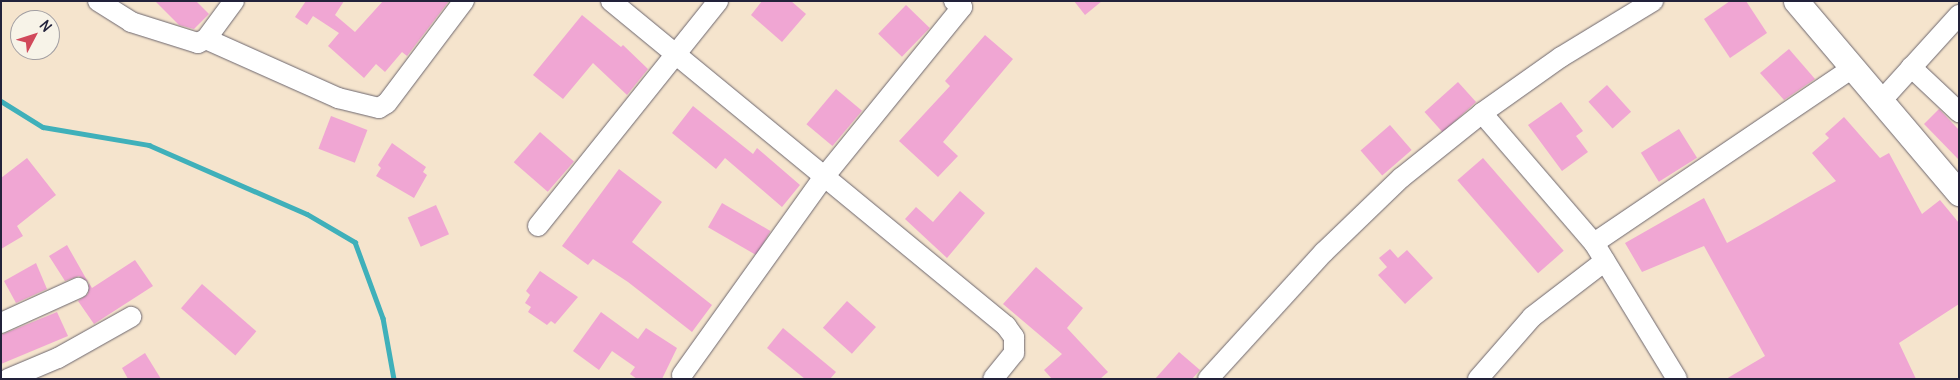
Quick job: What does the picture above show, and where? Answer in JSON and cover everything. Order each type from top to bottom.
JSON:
[{"type":"main road","points":[[1796,1],[1854,67],[1959,193]]},
{"type":"street","points":[[98,1],[131,22],[188,42],[198,43],[206,38],[234,1]]},
{"type":"street","points":[[206,38],[338,98],[379,108],[387,103],[464,1]]},
{"type":"street","points":[[611,1],[1006,326],[1014,337],[1014,353],[994,379]]},
{"type":"street","points":[[538,226],[718,1]]},
{"type":"street","points":[[682,375],[824,177],[962,7],[954,1]]},
{"type":"street","points":[[1208,379],[1366,210],[1482,113],[1561,57],[1653,1]]},
{"type":"street","points":[[1882,100],[1959,15]]},
{"type":"street","points":[[1594,243],[1854,67]]},
{"type":"street","points":[[1911,67],[1959,112]]},
{"type":"street","points":[[1482,113],[1594,243],[1677,379]]},
{"type":"street","points":[[1478,379],[1532,317],[1605,261]]},
{"type":"street","points":[[1,323],[78,288]]},
{"type":"street","points":[[8,379],[58,358],[131,317]]},
{"type":"building","points":[[155,1],[196,1],[209,14],[194,29],[179,25]]},
{"type":"building","points":[[306,1],[344,1],[335,15],[355,32],[383,1],[449,1],[407,56],[402,52],[385,72],[376,64],[364,78],[328,46],[339,33],[313,16],[307,25],[295,17]]},
{"type":"building","points":[[762,1],[791,1],[806,14],[782,42],[751,15]]},
{"type":"building","points":[[1074,1],[1102,1],[1085,15]]},
{"type":"building","points":[[1730,1],[1746,1],[1767,33],[1730,58],[1704,19]]},
{"type":"building","points":[[906,5],[930,28],[902,57],[878,34]]},
{"type":"building","points":[[582,15],[621,47],[623,45],[648,69],[627,95],[593,63],[563,99],[533,75]]},
{"type":"building","points":[[985,35],[1013,59],[943,142],[958,156],[938,177],[899,141],[950,86],[945,81]]},
{"type":"building","points":[[1789,49],[1815,79],[1784,100],[1760,73]]},
{"type":"building","points":[[1458,82],[1476,102],[1443,132],[1425,112]]},
{"type":"building","points":[[1607,85],[1631,112],[1613,128],[1588,102]]},
{"type":"building","points":[[836,89],[862,111],[832,146],[806,124]]},
{"type":"building","points":[[1561,102],[1583,131],[1576,136],[1588,152],[1562,171],[1528,125]]},
{"type":"building","points":[[693,106],[753,154],[757,148],[800,185],[782,207],[725,158],[716,169],[672,133]]},
{"type":"building","points":[[1939,109],[1959,130],[1959,160],[1924,124]]},
{"type":"building","points":[[331,116],[367,130],[355,163],[318,149]]},
{"type":"building","points":[[1844,117],[1880,158],[1889,153],[1922,214],[1940,200],[1959,223],[1959,304],[1899,343],[1916,379],[1726,379],[1765,356],[1704,246],[1642,272],[1625,243],[1704,198],[1727,243],[1760,225],[1836,181],[1812,153],[1829,138],[1825,134]]},
{"type":"building","points":[[1390,125],[1412,150],[1382,175],[1361,151]]},
{"type":"building","points":[[1679,129],[1697,158],[1659,182],[1641,153]]},
{"type":"building","points":[[540,132],[574,162],[548,192],[514,162]]},
{"type":"building","points":[[392,143],[426,167],[423,172],[427,175],[414,198],[376,176],[381,168],[378,165]]},
{"type":"building","points":[[27,158],[56,195],[17,226],[23,236],[1,249],[1,178]]},
{"type":"building","points":[[1483,158],[1564,251],[1538,273],[1457,180]]},
{"type":"building","points":[[619,169],[662,202],[632,242],[712,305],[692,332],[628,282],[593,259],[588,265],[562,246]]},
{"type":"building","points":[[960,191],[985,213],[947,258],[905,219],[916,207],[933,222]]},
{"type":"building","points":[[722,203],[770,231],[756,255],[708,227]]},
{"type":"building","points":[[436,205],[449,234],[421,247],[408,218]]},
{"type":"building","points":[[67,245],[88,282],[79,276],[65,281],[49,256]]},
{"type":"building","points":[[1390,249],[1398,258],[1407,250],[1433,278],[1405,304],[1378,275],[1387,267],[1379,258]]},
{"type":"building","points":[[135,260],[153,286],[94,324],[78,301],[88,294],[89,283],[92,288]]},
{"type":"building","points":[[36,263],[47,289],[16,303],[4,281]]},
{"type":"building","points":[[1036,267],[1083,308],[1067,328],[1108,372],[1100,379],[1052,379],[1044,370],[1062,354],[1003,304]]},
{"type":"building","points":[[540,271],[578,297],[555,324],[551,321],[547,325],[528,312],[531,307],[525,303],[530,295],[526,291]]},
{"type":"building","points":[[202,284],[256,331],[235,355],[181,308]]},
{"type":"building","points":[[847,301],[876,327],[852,354],[823,328]]},
{"type":"building","points":[[57,312],[68,336],[1,364],[1,335]]},
{"type":"building","points":[[601,312],[638,339],[646,328],[677,348],[662,379],[637,379],[630,374],[635,367],[612,351],[599,370],[573,351]]},
{"type":"building","points":[[783,328],[836,372],[830,379],[805,379],[767,348]]},
{"type":"building","points":[[1179,352],[1200,370],[1192,379],[1155,379]]},
{"type":"building","points":[[145,353],[161,379],[128,379],[122,368]]},
{"type":"waterway","points":[[1,101],[43,127],[149,145],[307,214],[355,242],[383,318],[394,379]]}]
